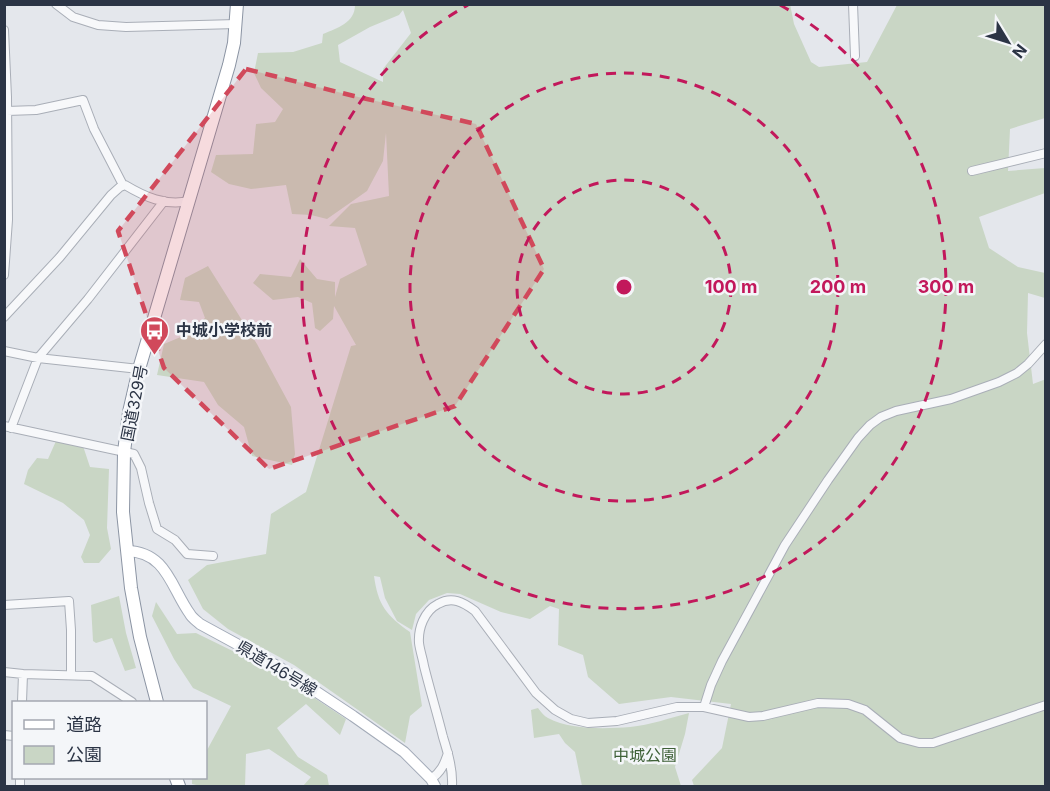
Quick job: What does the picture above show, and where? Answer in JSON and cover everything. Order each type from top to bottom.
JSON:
[{"type":"highway","name":"国道329号","points":[[157,701],[140,637],[131,588],[123,512],[124,452],[129,412],[139,369],[229,65],[234,43],[237,4]]},
{"type":"main road","name":"県道146号線","points":[[127,551],[139,552],[157,562],[168,575],[190,615],[200,624],[314,689],[404,752],[433,783]]},
{"type":"street","points":[[56,4],[74,17],[98,25],[126,27],[236,24]]},
{"type":"street","points":[[853,4],[855,56]]},
{"type":"street","points":[[4,30],[8,111],[8,220],[4,275]]},
{"type":"street","points":[[8,111],[36,110],[83,100],[94,129],[123,185],[143,196],[179,203],[189,201]]},
{"type":"street","points":[[972,171],[1046,153]]},
{"type":"street","points":[[4,317],[60,257],[111,195],[123,185]]},
{"type":"street","points":[[164,201],[88,299],[38,358],[8,427],[134,454],[141,468],[157,529],[174,540],[187,554],[213,556]]},
{"type":"street","points":[[704,707],[711,685],[785,545],[828,480],[870,425],[880,417],[896,411],[951,399],[999,382],[1028,364],[1046,344]]},
{"type":"street","points":[[4,351],[38,358],[139,369]]},
{"type":"street","points":[[4,605],[69,600],[71,675]]},
{"type":"street","points":[[452,786],[448,753],[419,642],[424,618],[430,609],[446,601],[462,601],[475,611],[536,693],[555,710],[571,719],[588,723],[617,720],[678,707],[704,707],[749,717],[763,716],[818,703],[848,704],[865,710],[900,738],[919,743],[933,743],[1046,705]]},
{"type":"street","points":[[4,672],[92,676],[130,701]]},
{"type":"street","points":[[22,701],[23,674]]},
{"type":"street","points":[[433,783],[448,753]]},
{"type":"highlighted area","points":[[246,69],[476,124],[544,269],[455,406],[269,469],[164,368],[118,231]]},
{"type":"green space","points":[[790,4],[794,24],[811,62],[819,67],[867,62],[897,5],[1045,5],[1045,118],[1010,129],[1008,171],[1045,168],[1045,193],[979,217],[989,248],[1018,267],[1045,273],[1045,298],[1028,293],[1027,333],[1033,384],[1046,379],[1045,786],[694,786],[692,780],[722,748],[731,704],[671,697],[619,704],[588,677],[583,655],[558,645],[559,609],[550,606],[530,619],[501,612],[460,594],[447,593],[429,600],[416,614],[412,630],[397,621],[385,598],[380,577],[374,576],[381,602],[389,614],[395,620],[410,632],[422,706],[410,716],[405,743],[294,665],[228,629],[203,609],[188,580],[207,565],[266,554],[271,514],[306,492],[351,346],[356,345],[334,306],[333,319],[320,331],[315,328],[312,303],[298,297],[273,300],[253,283],[260,274],[291,277],[300,259],[317,279],[335,282],[335,297],[340,279],[367,265],[355,228],[329,226],[351,204],[389,196],[386,133],[383,161],[367,191],[327,219],[292,214],[286,185],[251,189],[229,184],[211,172],[216,155],[253,154],[256,124],[275,122],[283,109],[261,88],[254,73],[258,53],[293,52],[322,43],[323,34],[349,21],[355,5]],"holes":[[[403,10],[411,33],[383,69],[383,82],[340,62],[338,45],[370,27],[399,15]]]},
{"type":"green space","points":[[208,266],[257,344],[291,407],[295,454],[292,465],[252,456],[244,427],[218,405],[204,382],[157,375],[164,344],[183,336],[205,318],[199,302],[180,300],[185,278]]},
{"type":"green space","points":[[56,441],[83,446],[90,467],[109,469],[107,528],[111,549],[99,563],[84,563],[81,557],[90,535],[84,520],[63,503],[24,484],[28,470],[37,458],[48,459]]},
{"type":"green space","points":[[119,596],[136,668],[125,671],[112,638],[96,643],[93,641],[91,605]]},
{"type":"green space","points":[[156,602],[177,634],[196,633],[249,659],[301,689],[346,719],[340,735],[306,704],[277,728],[298,757],[327,775],[329,786],[303,786],[311,777],[269,749],[246,754],[245,786],[192,784],[192,779],[207,779],[207,750],[231,706],[193,688],[174,659],[152,616]]},
{"type":"green space","name":"中城公園","points":[[538,708],[545,716],[557,722],[577,727],[599,728],[637,726],[689,713],[675,767],[681,786],[582,786],[575,752],[559,734],[534,738],[531,710]]},
{"type":"place","name":"中城小学校前","points":[[155,356]]}]
